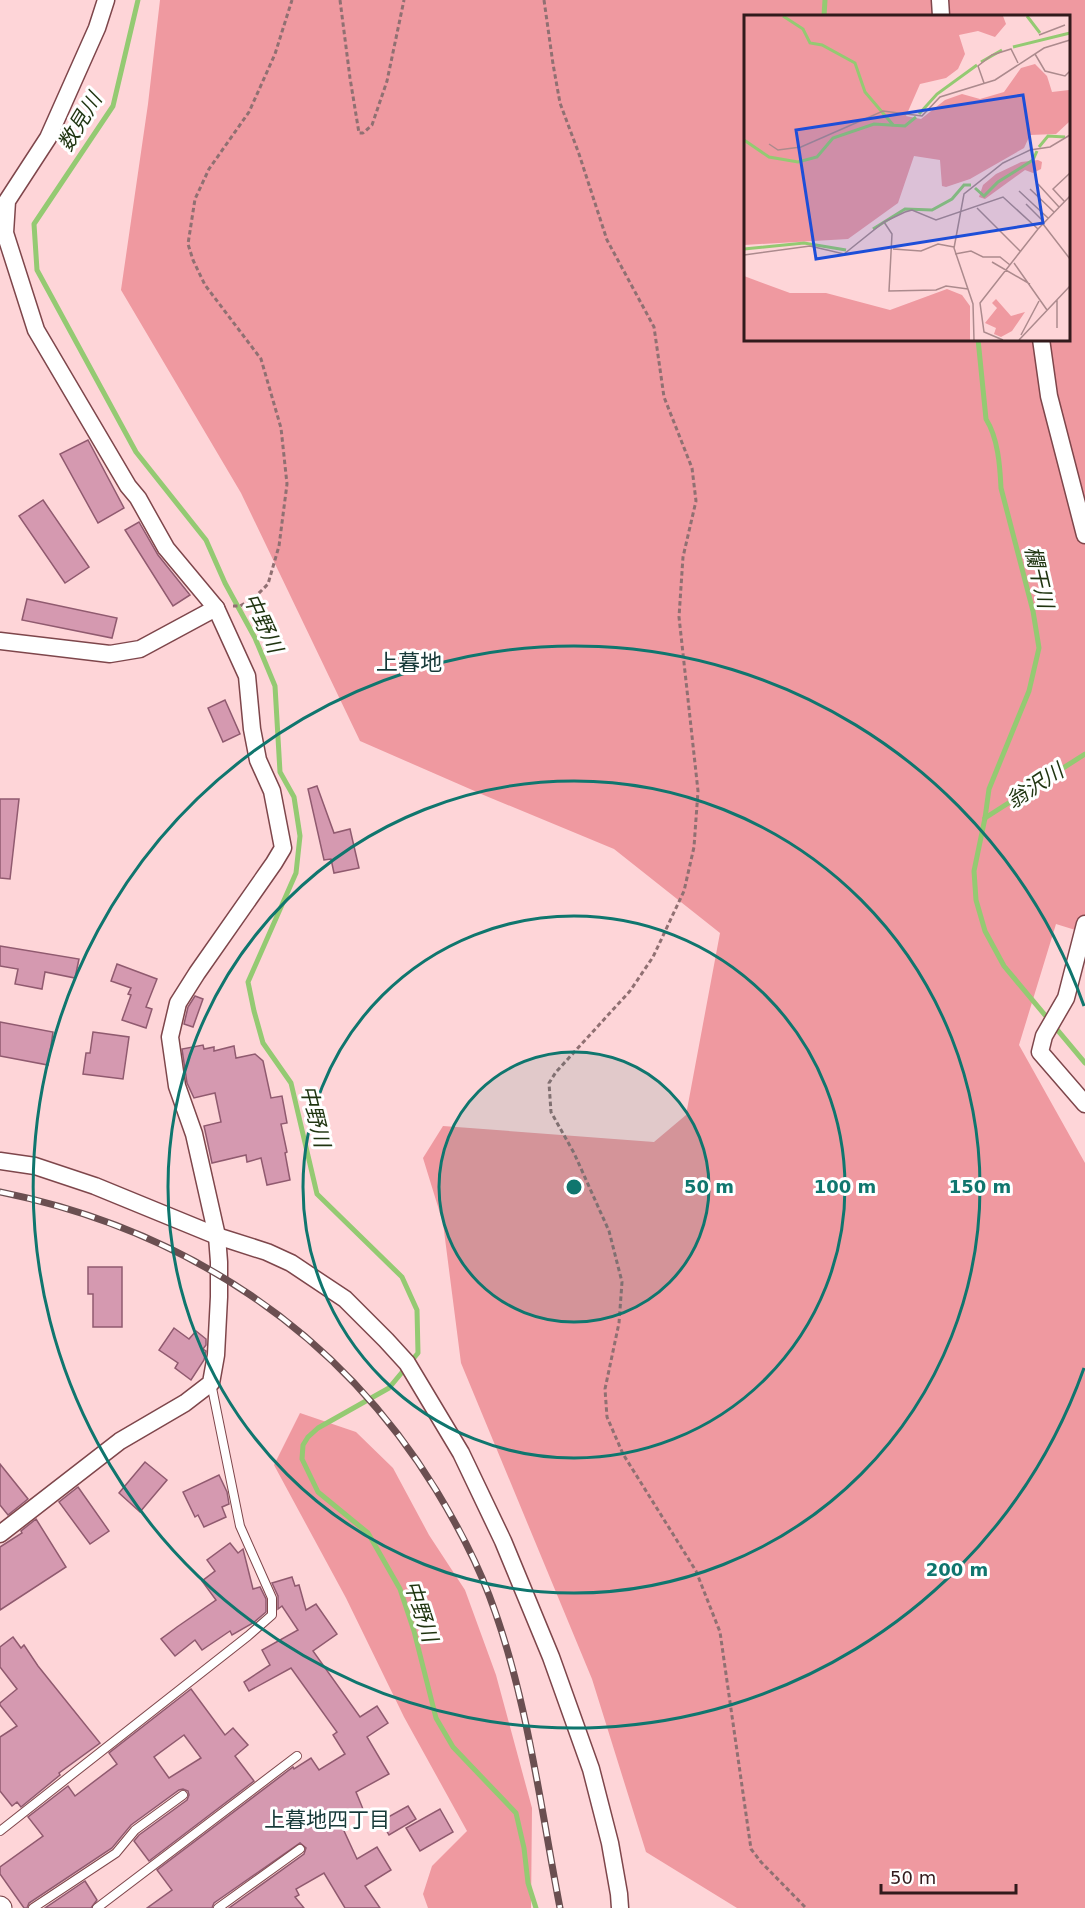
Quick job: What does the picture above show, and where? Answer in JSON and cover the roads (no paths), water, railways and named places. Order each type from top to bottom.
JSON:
[{"type":"street","points":[[0,1534],[120,1441],[185,1403],[211,1383],[216,1355],[218,1309],[217,1236],[194,1134],[177,1086],[170,1037],[178,1003],[283,848],[272,791],[258,760],[246,676],[216,608],[166,548],[36,330],[4,233],[7,201],[48,138],[97,28],[106,0]]},
{"type":"street","points":[[940,0],[941,15]]},
{"type":"street","points":[[1041,340],[1049,396],[1085,535]]},
{"type":"street","points":[[0,641],[110,654],[140,649],[216,608]]},
{"type":"street","points":[[1085,924],[1066,998],[1044,1036],[1040,1052],[1085,1104]]},
{"type":"street","points":[[0,1161],[35,1166],[95,1186],[217,1236],[267,1252],[291,1263],[345,1299],[406,1363],[461,1453],[503,1541],[551,1657],[591,1769],[610,1843],[620,1908]]},
{"type":"lane","points":[[0,1832],[272,1615],[272,1598],[240,1526],[211,1383]]},
{"type":"lane","points":[[97,1908],[297,1756]]},
{"type":"lane","points":[[33,1908],[116,1853],[135,1830],[183,1795]]},
{"type":"lane","points":[[218,1908],[300,1849]]},
{"type":"waterway","name":"中野川","points":[[138,0],[113,106],[34,224],[37,270],[136,452],[206,540],[225,583],[255,638],[275,686],[280,772],[294,797],[300,836],[296,873],[248,982],[254,1011],[263,1043],[291,1083],[317,1194],[402,1277],[417,1310],[418,1353],[389,1388],[318,1428],[308,1437],[303,1445],[302,1459],[318,1492],[368,1533],[400,1589],[414,1631],[436,1718],[453,1747],[516,1813],[524,1848],[528,1883],[536,1908]]},
{"type":"waterway","name":"欄干川","points":[[824,15],[825,0]]},
{"type":"waterway","name":"欄干川","points":[[978,340],[986,419],[996,443],[1001,488],[1033,611],[1039,648],[1029,691],[989,789],[985,818]]},
{"type":"waterway","name":"翁沢川","points":[[985,818],[1085,754]]},
{"type":"waterway","name":"欄干川","points":[[985,818],[974,871],[976,900],[985,931],[1004,966],[1085,1063]]},
{"type":"railway","points":[[0,1192],[67,1209],[131,1232],[192,1260],[250,1294],[303,1335],[352,1381],[396,1432],[451,1515],[489,1595],[523,1711],[560,1908]]},
{"type":"district","name":"上暮地","points":[[409,662]]},
{"type":"district","name":"上暮地四丁目","points":[[327,1820]]},
{"type":"water label","name":"数見川","points":[[80,122]]}]
